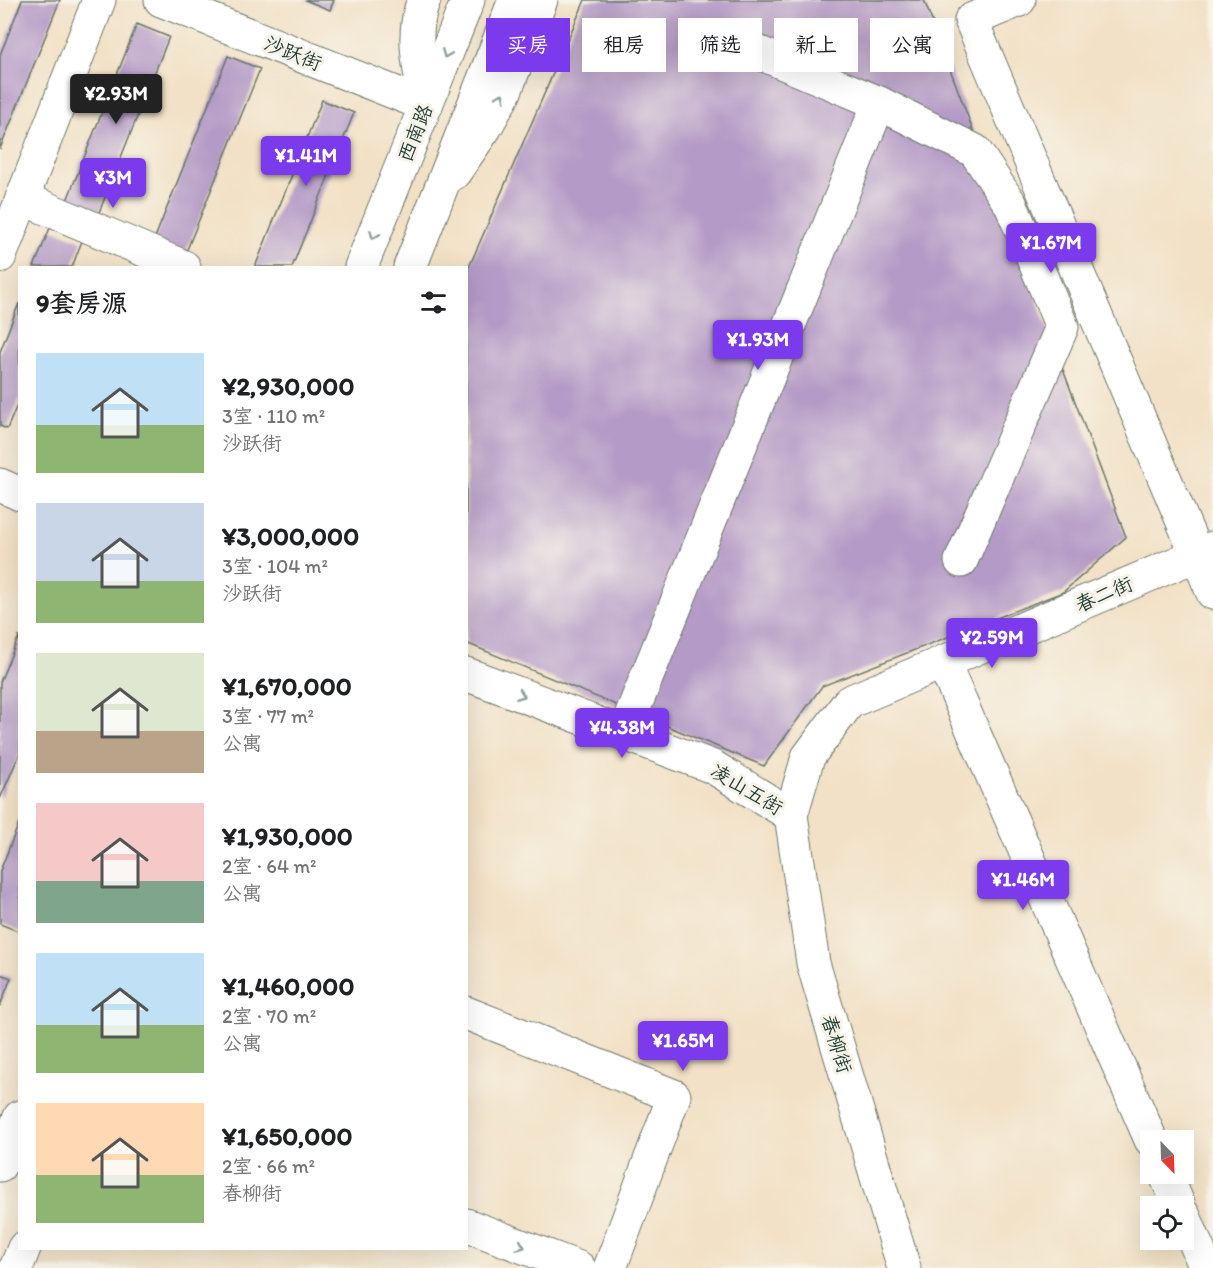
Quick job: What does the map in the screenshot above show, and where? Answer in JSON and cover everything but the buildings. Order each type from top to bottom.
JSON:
[{"type":"street","points":[[0,256],[99,0]]},
{"type":"street","name":"沙跃街","points":[[161,0],[426,105]]},
{"type":"street","points":[[424,0],[420,10],[416,44],[426,105]]},
{"type":"street","name":"西南路","points":[[361,266],[468,0]]},
{"type":"street","points":[[410,266],[514,0]]},
{"type":"street","points":[[436,199],[485,128],[504,94],[541,0]]},
{"type":"street","points":[[1019,0],[971,20],[1205,552],[1213,592]]},
{"type":"street","points":[[762,54],[879,103],[975,151],[1011,205],[1062,327],[961,561]]},
{"type":"street","points":[[624,733],[879,103]]},
{"type":"street","points":[[22,198],[182,266]]},
{"type":"street","points":[[0,485],[18,493]]},
{"type":"street","name":"春二街","points":[[791,815],[808,757],[849,702],[1205,552]]},
{"type":"street","points":[[943,662],[1147,1130]]},
{"type":"street","name":"凌山五街","points":[[468,675],[713,767],[791,815]]},
{"type":"street","name":"春柳街","points":[[791,815],[813,963],[904,1268]]},
{"type":"street","points":[[468,1014],[674,1096],[610,1268]]},
{"type":"street","points":[[0,1166],[18,1122]]},
{"type":"street","points":[[468,1227],[579,1268]]},
{"type":"street","points":[[1194,1240],[1206,1268]]},
{"type":"street","points":[[16,1268],[23,1250]]}]
